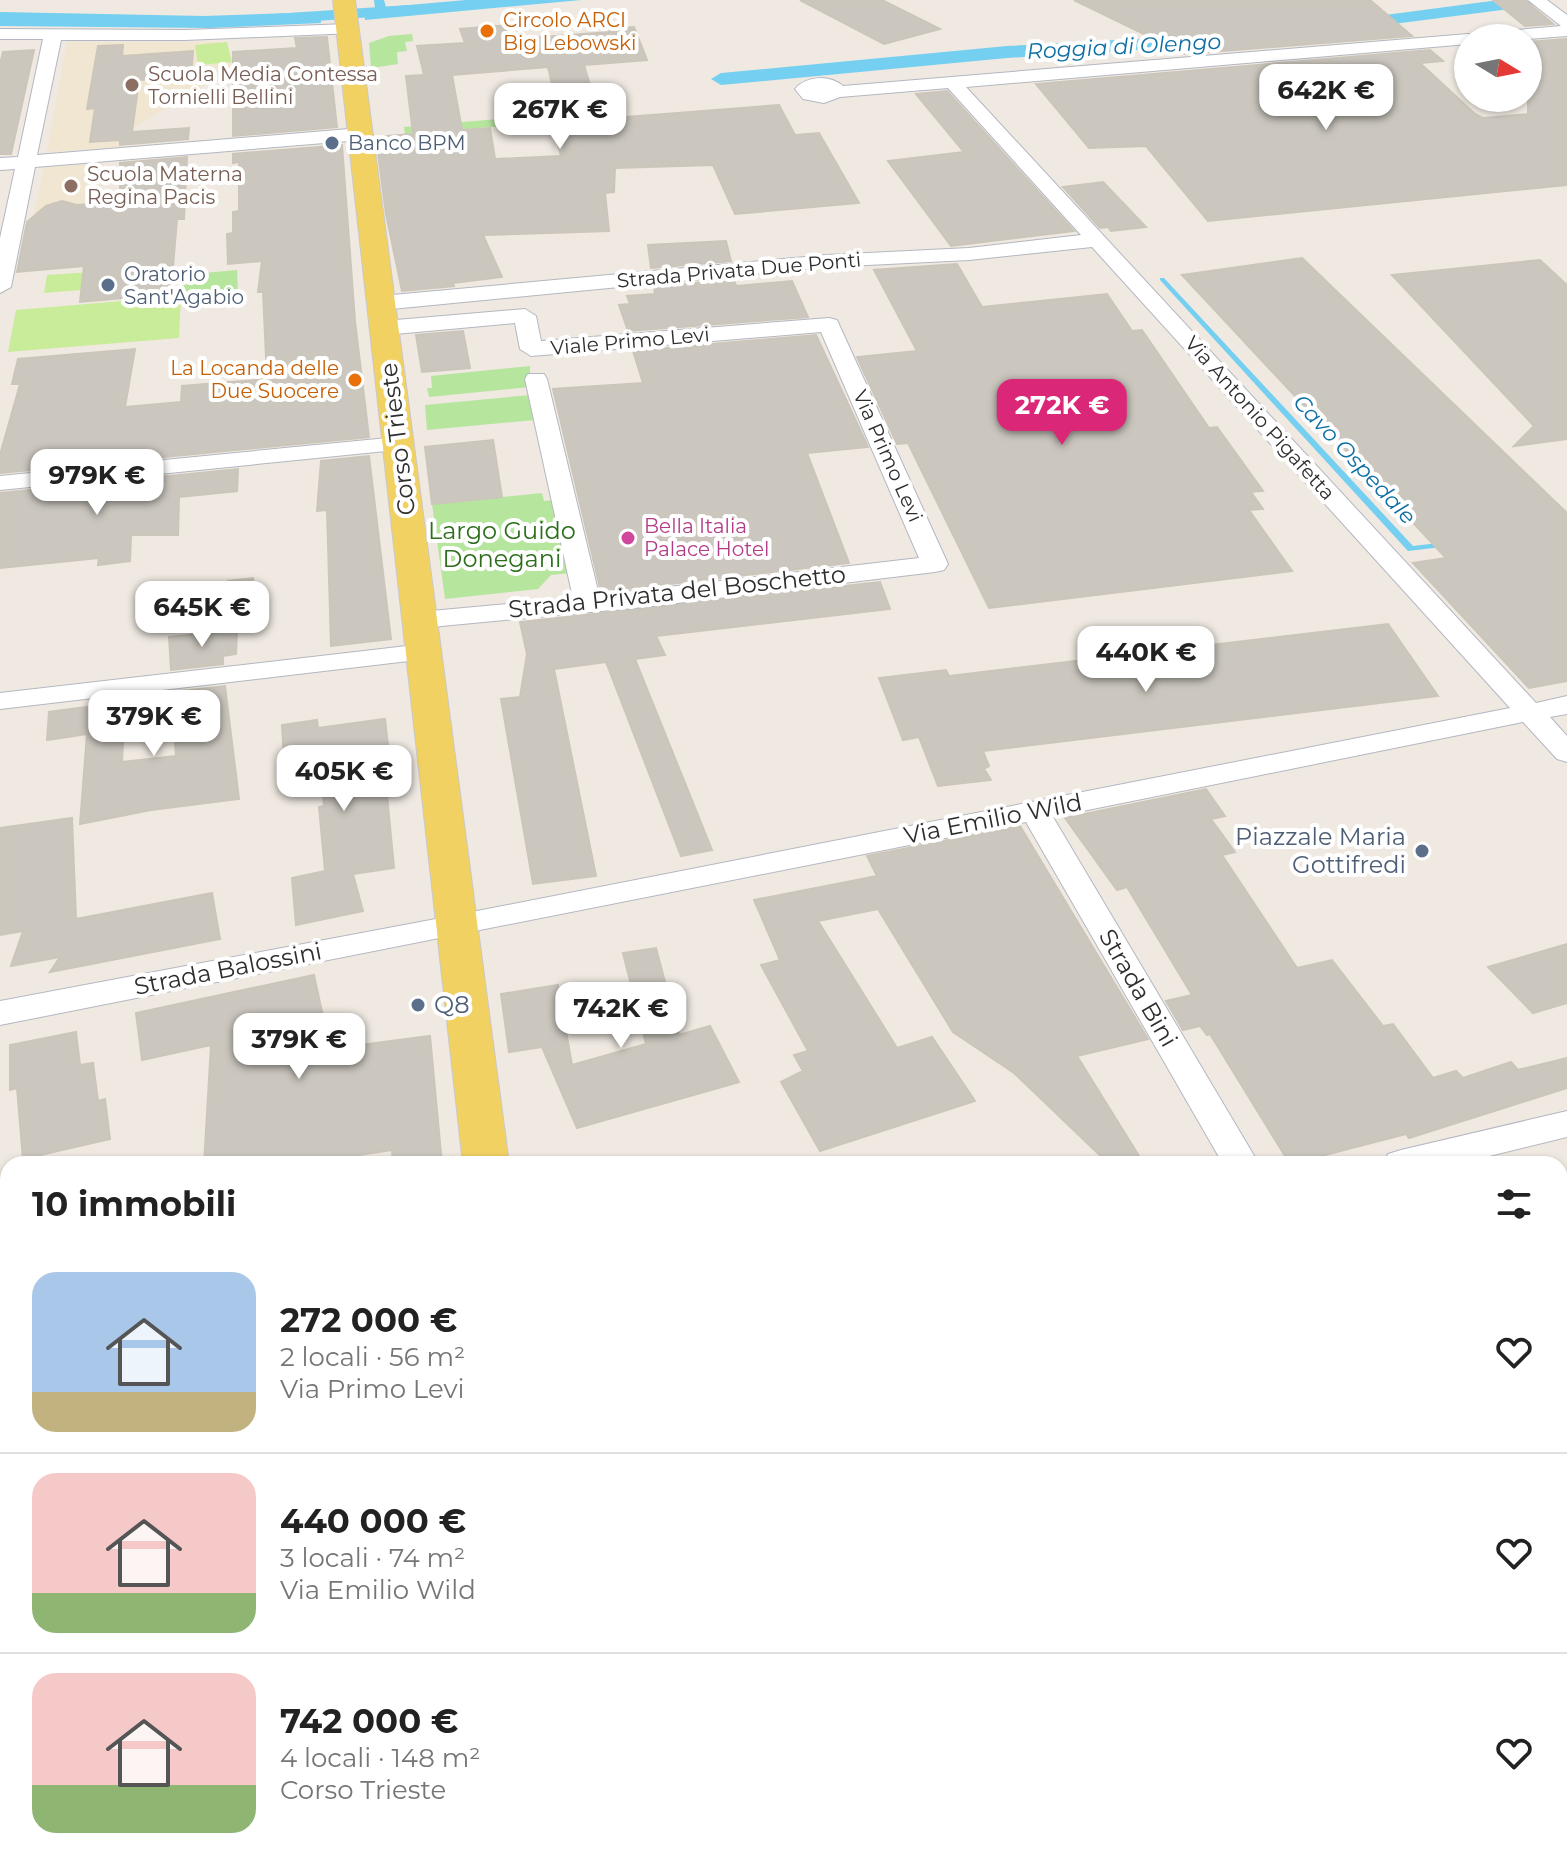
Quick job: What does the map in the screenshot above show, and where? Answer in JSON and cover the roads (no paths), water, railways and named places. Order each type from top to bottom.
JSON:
[{"type":"main road","name":"Corso Trieste","points":[[346,12],[485,1156]]},
{"type":"street","points":[[1536,0],[1567,23]]},
{"type":"street","points":[[0,34],[200,35],[346,12]]},
{"type":"street","points":[[1542,33],[1567,31]]},
{"type":"street","points":[[0,287],[5,238],[26,162],[53,35]]},
{"type":"street","points":[[837,92],[1454,40]]},
{"type":"street","name":"Via Antonio Pigafetta","points":[[953,83],[1567,753]]},
{"type":"street","points":[[0,164],[361,134]]},
{"type":"street","name":"Strada Privata Due Ponti","points":[[383,315],[827,261],[969,254],[1097,240]]},
{"type":"street","name":"Viale Primo Levi","points":[[383,315],[525,316],[531,349],[829,325],[839,349]]},
{"type":"street","name":"Via Primo Levi","points":[[839,349],[935,564]]},
{"type":"street","points":[[536,379],[587,602]]},
{"type":"street","points":[[0,483],[398,444]]},
{"type":"street","name":"Strada Privata del Boschetto","points":[[0,701],[422,636],[587,602],[644,599],[935,564]]},
{"type":"street","name":"Via Emilio Wild","points":[[457,926],[1567,705]]},
{"type":"street","name":"Strada Bini","points":[[1035,811],[1236,1156]]},
{"type":"street","name":"Strada Balossini","points":[[0,1013],[457,926]]},
{"type":"street","points":[[1434,1156],[1567,1124]]},
{"type":"water","points":[[374,0],[384,0],[386,7],[466,0],[581,0],[365,20],[364,9],[375,8]]},
{"type":"water","points":[[0,12],[204,16],[320,12],[321,23],[209,28],[0,26]]},
{"type":"waterway","name":"Roggia di Olengo","points":[[1347,25],[1525,2]]},
{"type":"waterway","points":[[274,19],[409,10]]},
{"type":"waterway","name":"Roggia di Olengo","points":[[721,79],[1007,52],[1207,41]]},
{"type":"waterway","name":"Cavo Ospedale","points":[[1162,279],[1411,549],[1447,544]]},
{"type":"place","name":"Circolo ARCI Big Lebowski","points":[[487,31]]},
{"type":"place","name":"Scuola Media Contessa Tornielli Bellini","points":[[132,85]]},
{"type":"place","name":"Banco BPM","points":[[332,143]]},
{"type":"place","name":"Scuola Materna Regina Pacis","points":[[71,186]]},
{"type":"place","name":"Oratorio Sant'Agabio","points":[[108,285]]},
{"type":"place","name":"La Locanda delle Due Suocere","points":[[355,380]]},
{"type":"place","name":"Bella Italia Palace Hotel","points":[[628,538]]},
{"type":"place","name":"Piazzale Maria Gottifredi","points":[[1422,851]]},
{"type":"place","name":"Q8","points":[[418,1005]]},
{"type":"park label","name":"Largo Guido Donegani","points":[[502,545]]}]
